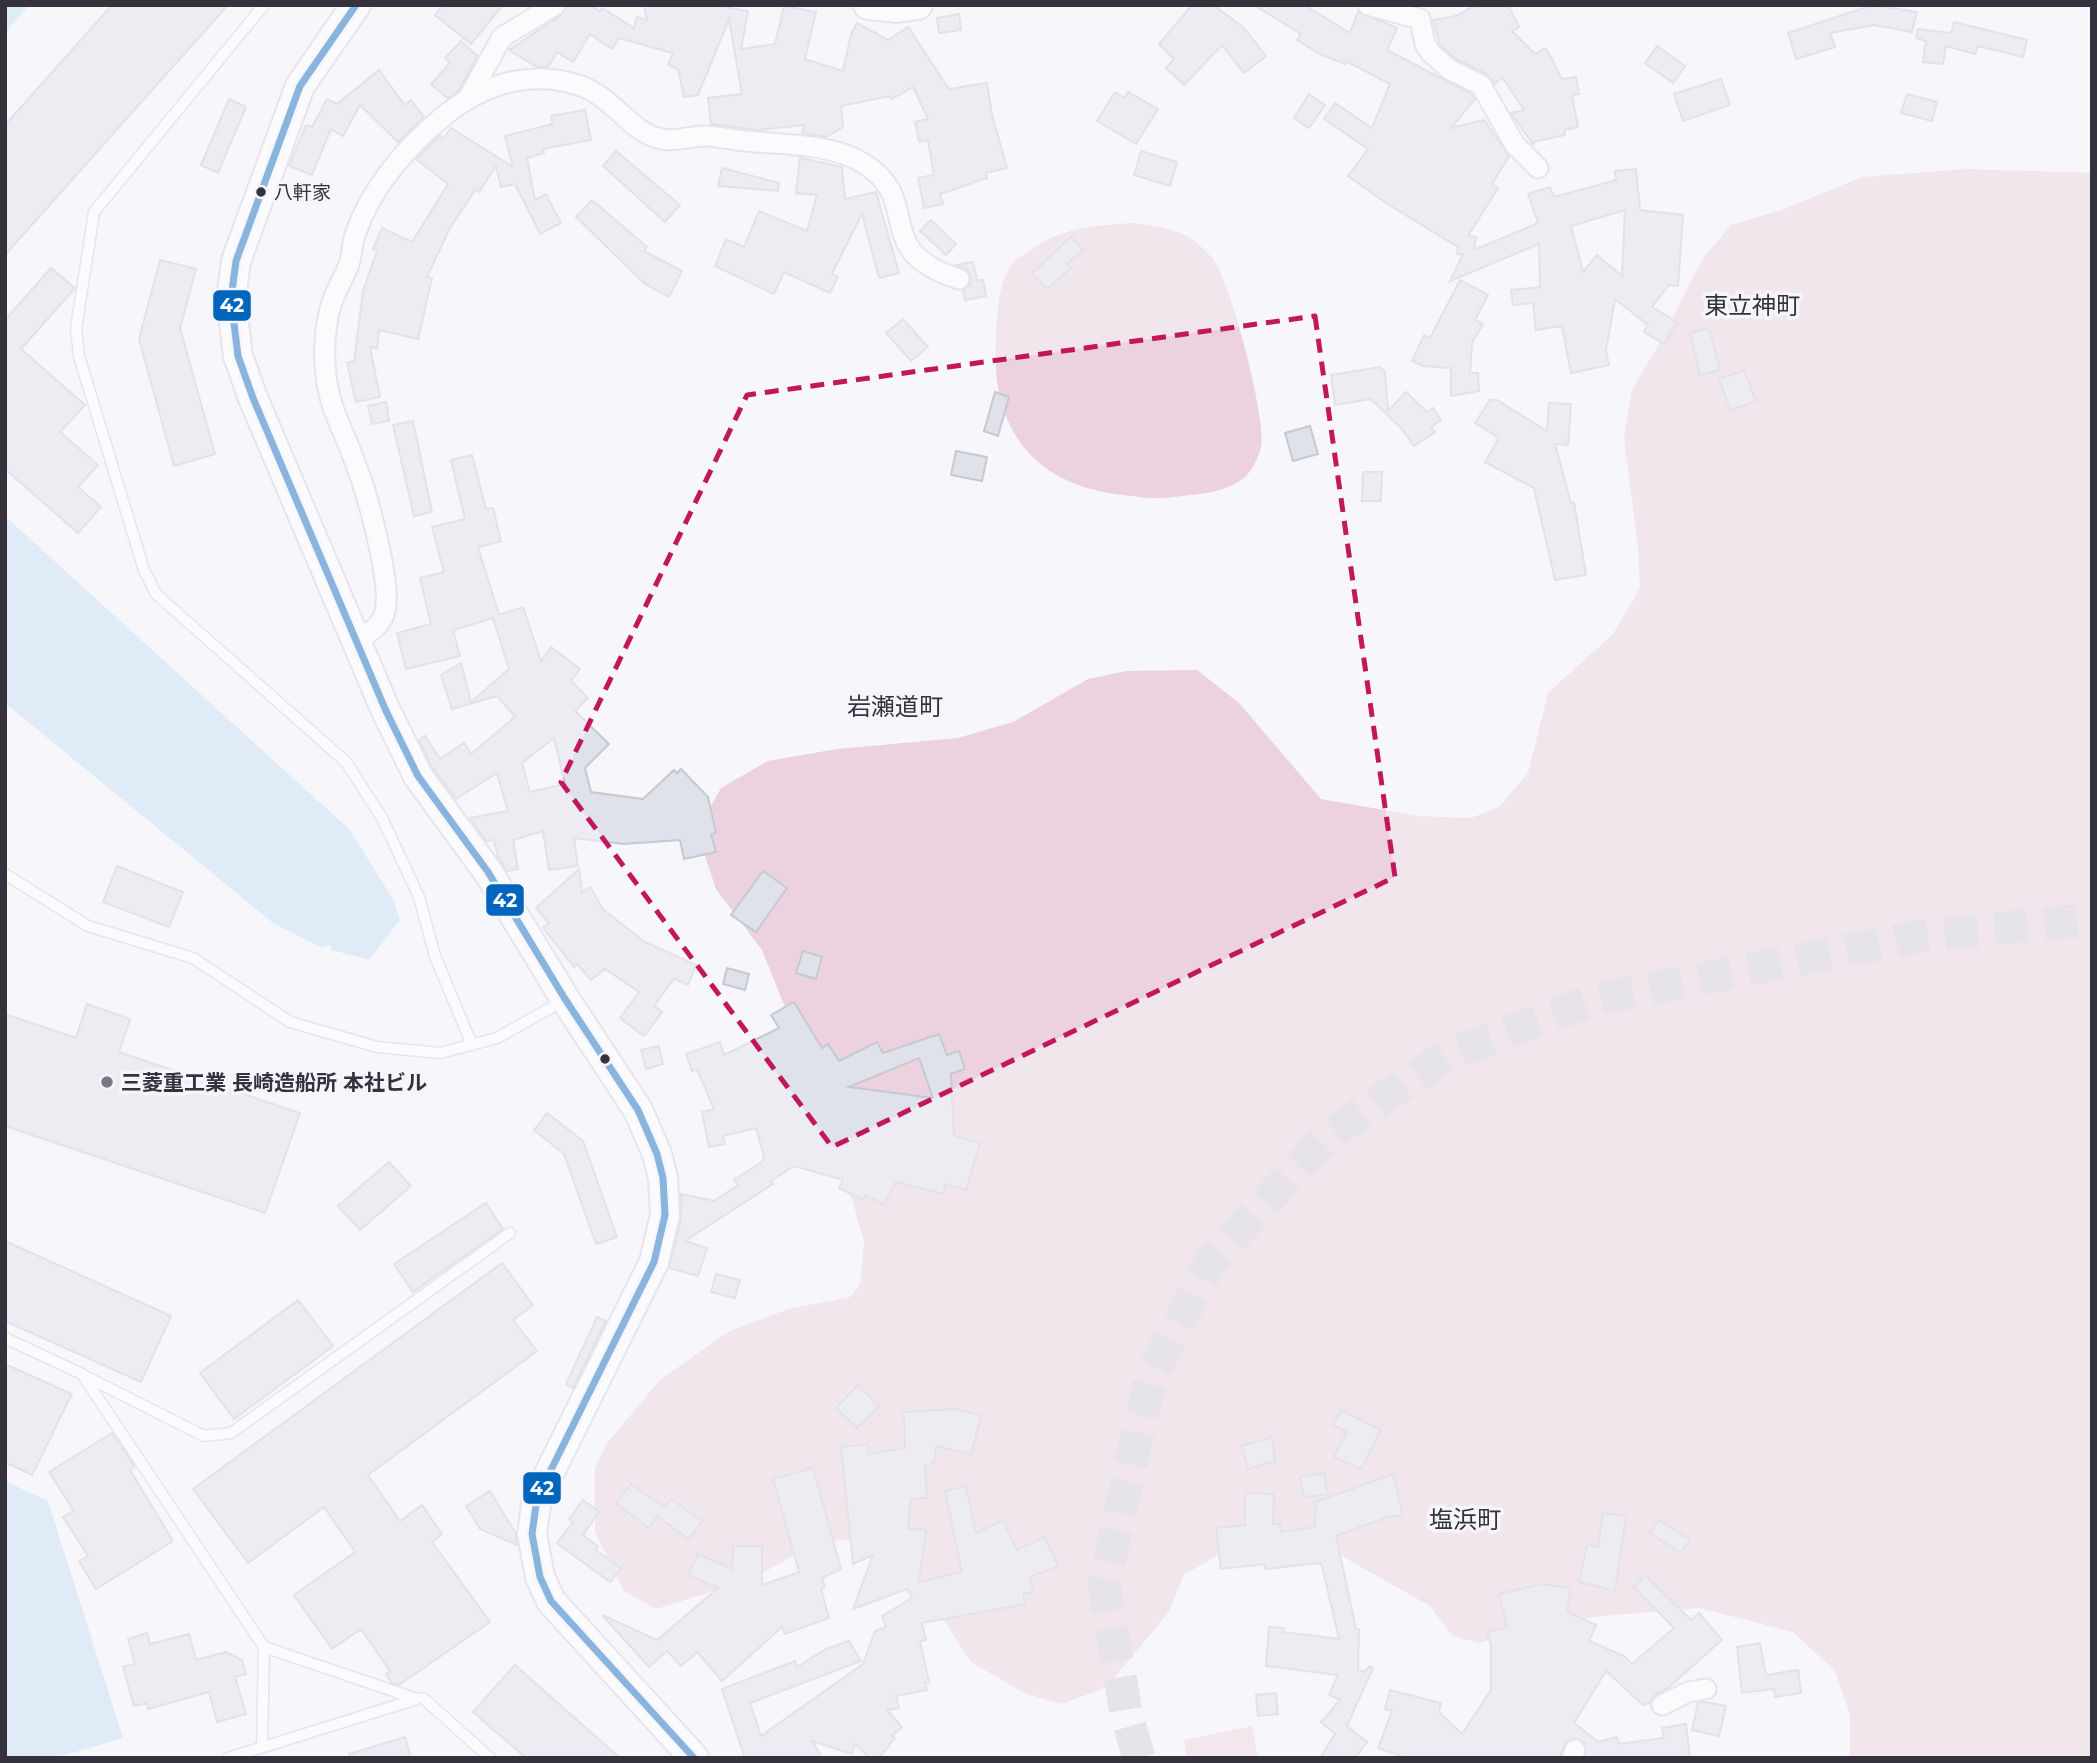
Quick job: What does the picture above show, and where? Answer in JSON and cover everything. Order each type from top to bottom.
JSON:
[{"type":"main road","points":[[356,5],[300,86],[236,261],[231,299],[233,334],[253,398],[418,776],[488,872],[565,999],[638,1110],[660,1166],[665,1215],[662,1238],[654,1262],[635,1307],[537,1498],[532,1534],[540,1577],[551,1601],[694,1758]]},
{"type":"main road","points":[[868,5],[897,8],[918,5]]},
{"type":"street","points":[[357,641],[376,627],[386,611],[383,568],[358,468],[331,407],[325,354],[330,311],[369,202],[428,130],[470,95],[502,37],[555,5]]},
{"type":"street","points":[[1368,5],[1420,19],[1425,44],[1431,53],[1449,69],[1481,85],[1515,145],[1538,168]]},
{"type":"street","points":[[470,95],[525,79],[558,80],[601,94],[636,127],[651,136],[667,140],[706,136],[804,147],[848,156],[870,168],[892,191],[901,232],[911,253],[936,272],[959,279]]},
{"type":"street","points":[[1662,1705],[1688,1692],[1706,1689]]},
{"type":"lane","points":[[264,5],[94,212],[76,329],[79,356],[144,570],[156,594],[346,762],[382,818],[419,897],[435,956],[472,1045]]},
{"type":"lane","points":[[5,874],[88,926],[193,958],[290,1022],[377,1047],[440,1053],[472,1045],[497,1038],[565,999]]},
{"type":"lane","points":[[5,1338],[204,1436],[231,1433],[510,1233]]},
{"type":"lane","points":[[82,1374],[264,1647],[262,1747]]},
{"type":"lane","points":[[228,1758],[417,1699],[264,1647]]},
{"type":"lane","points":[[423,1698],[489,1758]]},
{"type":"highlighted area","points":[[1315,316],[1395,877],[832,1147],[561,782],[747,395]]},
{"type":"shaded area","points":[[1967,169],[2092,173],[2092,1758],[1850,1758],[1850,1715],[1835,1671],[1793,1632],[1700,1608],[1591,1617],[1478,1643],[1453,1636],[1430,1606],[1352,1562],[1311,1534],[1242,1541],[1184,1575],[1168,1613],[1110,1683],[1100,1690],[1061,1704],[1024,1693],[971,1662],[930,1599],[878,1538],[831,1541],[798,1553],[750,1580],[656,1609],[624,1591],[595,1532],[595,1468],[608,1442],[660,1380],[728,1332],[788,1309],[850,1297],[860,1284],[864,1242],[828,1114],[762,950],[716,889],[703,850],[703,820],[721,788],[768,761],[837,749],[958,738],[1013,722],[1088,679],[1127,671],[1197,670],[1239,703],[1321,799],[1418,816],[1471,818],[1499,807],[1528,773],[1548,693],[1613,634],[1640,588],[1638,547],[1624,438],[1632,390],[1663,337],[1702,260],[1731,225],[1781,210],[1862,177]]},
{"type":"shaded area","points":[[1132,223],[1174,231],[1197,243],[1215,262],[1230,297],[1253,382],[1261,431],[1260,449],[1251,470],[1236,484],[1226,488],[1158,498],[1115,494],[1084,487],[1058,476],[1037,461],[1020,442],[1008,421],[1000,396],[996,368],[996,337],[1001,291],[1011,265],[1053,237],[1077,229]]},
{"type":"shaded area","points":[[1252,1726],[1258,1758],[1187,1758],[1184,1740]]},
{"type":"water","points":[[5,5],[29,5],[5,33]]},
{"type":"water","points":[[5,516],[350,830],[394,901],[400,920],[369,960],[332,950],[330,945],[322,948],[273,923],[5,703]]},
{"type":"water","points":[[5,1481],[48,1501],[123,1738],[55,1758],[5,1758]]},
{"type":"building","points":[[112,5],[228,5],[5,255],[5,125]]},
{"type":"building","points":[[443,5],[503,5],[471,44],[435,15]]},
{"type":"building","points":[[567,5],[590,5],[600,11],[602,8],[634,28],[637,17],[647,20],[644,5],[713,5],[748,11],[741,49],[775,44],[784,6],[816,12],[805,59],[843,71],[851,34],[857,23],[888,40],[908,27],[949,89],[987,83],[992,115],[1007,168],[986,173],[987,178],[940,194],[943,204],[924,208],[918,178],[934,175],[928,140],[919,142],[915,122],[928,119],[913,87],[892,99],[890,96],[841,106],[843,127],[826,137],[802,133],[804,125],[758,130],[711,124],[708,98],[742,94],[729,19],[698,95],[684,97],[678,69],[668,65],[673,53],[619,38],[612,49],[590,34],[573,62],[557,52],[548,67],[537,67],[509,50],[561,15]]},
{"type":"building","points":[[1192,5],[1213,5],[1244,28],[1266,56],[1244,73],[1222,45],[1184,85],[1166,68],[1174,59],[1159,44]]},
{"type":"building","points":[[1254,5],[1304,5],[1350,33],[1358,12],[1383,22],[1397,28],[1387,50],[1472,94],[1475,99],[1451,128],[1484,120],[1509,156],[1492,184],[1498,188],[1468,236],[1476,237],[1474,250],[1538,223],[1528,194],[1550,187],[1554,197],[1616,180],[1615,171],[1636,169],[1640,210],[1683,215],[1678,286],[1669,285],[1652,307],[1677,322],[1664,344],[1644,332],[1648,325],[1615,299],[1606,350],[1609,365],[1571,373],[1562,326],[1536,330],[1533,303],[1513,305],[1511,290],[1540,287],[1539,244],[1450,281],[1463,254],[1457,254],[1458,247],[1389,205],[1348,176],[1368,149],[1324,119],[1335,103],[1372,128],[1390,84],[1346,61],[1345,64],[1320,54],[1297,40],[1301,34]],"holes":[[[1625,210],[1622,276],[1597,255],[1583,272],[1571,226]]]},
{"type":"building","points":[[1476,5],[1508,5],[1519,27],[1512,31],[1535,54],[1546,48],[1562,79],[1576,77],[1579,94],[1572,95],[1578,127],[1564,130],[1565,135],[1533,142],[1534,146],[1511,113],[1524,110],[1502,77],[1495,84],[1487,74],[1456,59],[1440,45],[1433,20],[1456,16]]},
{"type":"building","points":[[1873,5],[1917,12],[1912,32],[1874,25],[1830,33],[1835,47],[1796,59],[1788,33]]},
{"type":"building","points":[[959,14],[961,30],[939,33],[937,18]]},
{"type":"building","points":[[1954,22],[2027,40],[2023,57],[1978,46],[1975,54],[1946,46],[1943,64],[1923,62],[1926,41],[1916,38],[1918,29],[1951,33]]},
{"type":"building","points":[[461,41],[477,56],[459,91],[447,98],[431,84],[450,63],[445,58]]},
{"type":"building","points":[[1657,46],[1685,66],[1673,83],[1645,63]]},
{"type":"building","points":[[379,70],[405,105],[411,100],[424,117],[398,142],[360,105],[343,136],[331,129],[312,175],[289,166],[306,125],[312,127],[327,99],[337,104]]},
{"type":"building","points":[[1721,79],[1730,105],[1683,121],[1674,94]]},
{"type":"building","points":[[1115,92],[1125,98],[1128,92],[1158,109],[1136,144],[1097,121]]},
{"type":"building","points":[[1309,94],[1325,105],[1309,128],[1294,118]]},
{"type":"building","points":[[1907,94],[1937,102],[1932,121],[1901,113]]},
{"type":"building","points":[[229,99],[246,107],[218,173],[201,165]]},
{"type":"building","points":[[585,110],[591,140],[543,149],[544,153],[527,158],[535,200],[546,194],[561,223],[540,234],[515,184],[501,187],[496,166],[479,192],[476,189],[450,228],[427,277],[432,278],[418,339],[379,330],[377,348],[370,347],[380,397],[356,402],[347,363],[354,361],[363,291],[377,251],[373,249],[382,228],[412,242],[448,184],[416,159],[440,136],[443,139],[451,128],[513,167],[505,136],[552,124],[551,116]]},
{"type":"building","points":[[616,151],[680,205],[665,222],[603,166]]},
{"type":"building","points":[[1141,151],[1177,162],[1170,186],[1134,175]]},
{"type":"building","points":[[800,158],[842,167],[845,199],[876,192],[899,273],[879,278],[862,214],[832,274],[838,277],[830,293],[784,272],[774,294],[715,266],[726,239],[744,247],[759,211],[807,231],[817,195],[796,193]]},
{"type":"building","points":[[722,168],[779,183],[778,191],[718,186]]},
{"type":"building","points":[[592,200],[647,247],[644,251],[682,271],[669,297],[645,284],[576,217]]},
{"type":"building","points":[[931,220],[956,244],[946,255],[920,231]]},
{"type":"building","points":[[1071,237],[1083,250],[1067,264],[1071,268],[1047,289],[1032,273]]},
{"type":"building","points":[[160,260],[196,269],[180,328],[215,454],[174,466],[139,339]]},
{"type":"building","points":[[973,262],[977,281],[983,280],[986,296],[965,300],[963,290],[970,284],[971,277],[968,271],[957,265]]},
{"type":"building","points":[[51,268],[75,288],[21,349],[85,405],[60,432],[98,465],[78,487],[101,507],[78,533],[5,469],[5,320]]},
{"type":"building","points":[[1460,280],[1488,295],[1475,320],[1483,324],[1472,343],[1470,373],[1478,373],[1479,391],[1451,396],[1451,368],[1423,366],[1412,361],[1424,335],[1430,338]]},
{"type":"building","points":[[903,319],[928,347],[911,361],[886,333]]},
{"type":"building","points":[[1709,328],[1720,370],[1700,375],[1690,333]]},
{"type":"building","points":[[1380,367],[1385,372],[1388,411],[1406,392],[1427,412],[1433,408],[1441,420],[1431,427],[1435,432],[1414,446],[1401,428],[1371,399],[1335,405],[1331,375]]},
{"type":"building","points":[[1744,370],[1756,401],[1731,410],[1719,379]]},
{"type":"building","points":[[995,392],[1009,397],[998,436],[984,431]]},
{"type":"building","points":[[1490,400],[1497,400],[1547,431],[1549,403],[1571,404],[1568,445],[1555,444],[1571,503],[1574,502],[1586,575],[1555,580],[1534,488],[1485,462],[1499,438],[1475,423]]},
{"type":"building","points":[[386,402],[389,421],[372,424],[368,406]]},
{"type":"building","points":[[413,421],[432,512],[414,516],[393,425]]},
{"type":"building","points":[[1310,426],[1318,454],[1293,461],[1285,433]]},
{"type":"building","points":[[956,451],[987,457],[982,481],[951,475]]},
{"type":"building","points":[[472,455],[486,509],[493,508],[501,541],[478,547],[499,615],[523,607],[541,661],[551,647],[580,669],[571,681],[588,698],[575,711],[609,744],[585,768],[591,792],[643,799],[674,770],[677,773],[681,769],[708,797],[716,833],[711,834],[716,852],[684,859],[680,840],[624,844],[574,838],[578,866],[549,870],[543,831],[513,840],[518,869],[507,871],[498,857],[494,840],[486,841],[470,818],[508,811],[497,773],[456,799],[432,767],[419,740],[425,736],[440,759],[464,743],[471,754],[515,717],[497,696],[452,709],[441,675],[461,663],[471,702],[509,669],[493,618],[453,630],[460,656],[406,669],[397,633],[431,624],[420,578],[444,572],[432,527],[465,519],[451,460]],"holes":[[[554,738],[565,784],[530,792],[522,763]]]},
{"type":"building","points":[[1363,472],[1382,472],[1381,501],[1362,501]]},
{"type":"building","points":[[117,866],[183,892],[169,927],[103,902]]},
{"type":"building","points":[[579,869],[582,892],[590,887],[603,909],[643,941],[696,965],[688,985],[674,979],[654,1006],[662,1012],[644,1036],[620,1018],[639,992],[605,969],[591,980],[577,964],[574,967],[543,928],[549,923],[536,908]]},
{"type":"building","points":[[763,871],[787,888],[756,932],[731,915]]},
{"type":"building","points":[[803,951],[822,957],[816,979],[796,973]]},
{"type":"building","points":[[727,968],[749,974],[745,990],[723,984]]},
{"type":"building","points":[[794,1002],[822,1048],[828,1044],[839,1061],[877,1042],[883,1053],[939,1034],[947,1055],[959,1051],[965,1069],[951,1074],[954,1136],[980,1143],[966,1190],[946,1184],[943,1194],[896,1182],[884,1204],[865,1195],[863,1200],[839,1188],[843,1180],[794,1166],[771,1181],[773,1184],[685,1241],[707,1248],[698,1276],[669,1268],[681,1219],[681,1194],[714,1201],[738,1185],[734,1180],[763,1161],[764,1157],[756,1128],[723,1136],[725,1144],[709,1147],[702,1112],[714,1109],[697,1069],[692,1071],[686,1054],[720,1042],[724,1055],[779,1028],[771,1015]],"holes":[[[919,1058],[933,1098],[849,1087]]]},
{"type":"building","name":"三菱重工業 長崎造船所 本社ビル","points":[[87,1004],[130,1019],[119,1052],[300,1113],[265,1213],[5,1126],[5,1014],[76,1038]]},
{"type":"building","points":[[659,1046],[663,1064],[646,1069],[641,1050]]},
{"type":"building","points":[[547,1113],[583,1141],[617,1237],[596,1244],[564,1154],[534,1130]]},
{"type":"building","points":[[389,1162],[411,1186],[360,1230],[338,1206]]},
{"type":"building","points":[[486,1203],[503,1229],[413,1292],[394,1264]]},
{"type":"building","points":[[5,1241],[171,1316],[141,1382],[5,1321]]},
{"type":"building","points":[[502,1263],[533,1305],[513,1320],[537,1351],[368,1475],[400,1521],[422,1505],[442,1534],[432,1542],[490,1622],[399,1685],[392,1683],[386,1674],[390,1671],[361,1629],[332,1649],[294,1595],[355,1552],[324,1507],[248,1563],[193,1489]]},
{"type":"building","points":[[716,1274],[740,1280],[735,1298],[711,1292]]},
{"type":"building","points":[[298,1300],[333,1346],[234,1419],[200,1373]]},
{"type":"building","points":[[597,1317],[606,1321],[573,1388],[566,1384]]},
{"type":"building","points":[[5,1364],[72,1394],[32,1475],[5,1462]]},
{"type":"building","points":[[858,1385],[879,1406],[857,1428],[836,1408]]},
{"type":"building","points":[[955,1409],[981,1416],[971,1454],[936,1446],[934,1463],[925,1465],[927,1498],[911,1499],[908,1528],[926,1530],[919,1582],[962,1572],[945,1491],[966,1486],[976,1533],[1003,1520],[1017,1550],[1045,1537],[1058,1566],[1030,1577],[1033,1592],[1023,1594],[1025,1604],[922,1623],[926,1640],[920,1641],[929,1682],[925,1683],[927,1690],[896,1696],[899,1708],[887,1710],[902,1727],[892,1736],[895,1738],[879,1758],[870,1758],[855,1744],[852,1754],[812,1741],[822,1758],[745,1758],[722,1689],[795,1661],[797,1667],[826,1649],[849,1641],[861,1661],[750,1703],[761,1736],[863,1664],[875,1631],[886,1627],[882,1616],[912,1598],[907,1589],[853,1609],[873,1555],[853,1564],[841,1447],[867,1444],[868,1454],[905,1448],[904,1412]]},
{"type":"building","points":[[1341,1410],[1381,1430],[1361,1469],[1334,1457],[1347,1432],[1333,1425]]},
{"type":"building","points":[[112,1433],[135,1467],[130,1470],[173,1541],[96,1589],[79,1561],[88,1556],[63,1517],[74,1511],[49,1472]]},
{"type":"building","points":[[1272,1437],[1275,1461],[1248,1469],[1242,1446]]},
{"type":"building","points":[[813,1468],[841,1569],[822,1578],[825,1587],[821,1589],[829,1618],[785,1634],[782,1627],[722,1681],[697,1652],[681,1666],[667,1651],[649,1667],[602,1615],[657,1640],[718,1588],[688,1575],[698,1554],[732,1569],[733,1546],[762,1546],[762,1585],[799,1572],[773,1479]]},
{"type":"building","points":[[1324,1473],[1328,1494],[1304,1497],[1300,1477]]},
{"type":"building","points":[[1393,1474],[1403,1515],[1387,1517],[1336,1536],[1356,1629],[1359,1629],[1358,1670],[1364,1672],[1370,1666],[1373,1668],[1347,1726],[1367,1742],[1355,1758],[1320,1758],[1335,1734],[1321,1722],[1340,1700],[1329,1695],[1338,1675],[1266,1666],[1269,1627],[1284,1628],[1283,1632],[1339,1639],[1322,1566],[1320,1563],[1265,1569],[1265,1564],[1221,1569],[1216,1528],[1245,1525],[1245,1493],[1274,1494],[1273,1524],[1280,1524],[1281,1532],[1315,1527],[1316,1502]]},
{"type":"building","points":[[631,1484],[664,1507],[671,1499],[702,1521],[689,1539],[658,1517],[659,1514],[649,1528],[616,1504]]},
{"type":"building","points":[[490,1491],[516,1534],[517,1545],[480,1529],[466,1506]]},
{"type":"building","points":[[583,1500],[599,1512],[583,1535],[598,1546],[596,1550],[621,1568],[610,1582],[557,1543],[573,1522],[569,1519]]},
{"type":"building","points":[[1603,1513],[1626,1516],[1615,1591],[1579,1582],[1587,1544],[1598,1547]]},
{"type":"building","points":[[1659,1520],[1690,1540],[1681,1553],[1650,1533]]},
{"type":"building","points":[[1645,1575],[1691,1620],[1699,1613],[1722,1640],[1668,1688],[1656,1694],[1650,1703],[1643,1705],[1606,1671],[1574,1723],[1598,1742],[1617,1737],[1619,1744],[1664,1738],[1662,1728],[1686,1724],[1690,1758],[1585,1758],[1585,1743],[1574,1738],[1564,1745],[1560,1758],[1407,1758],[1378,1748],[1392,1711],[1385,1709],[1390,1690],[1441,1703],[1439,1712],[1462,1734],[1491,1690],[1491,1645],[1487,1632],[1507,1627],[1499,1594],[1543,1584],[1571,1588],[1567,1612],[1596,1625],[1589,1641],[1624,1656],[1632,1664],[1674,1628],[1634,1587]]},
{"type":"building","points":[[147,1633],[150,1644],[189,1634],[196,1660],[226,1652],[242,1660],[246,1674],[235,1677],[246,1714],[217,1722],[209,1692],[148,1709],[147,1703],[134,1706],[123,1667],[135,1664],[128,1639]]},
{"type":"building","points":[[1760,1643],[1766,1675],[1798,1670],[1801,1693],[1775,1697],[1774,1689],[1742,1693],[1737,1647]]},
{"type":"building","points":[[515,1665],[620,1758],[526,1758],[473,1712]]},
{"type":"building","points":[[1276,1693],[1278,1714],[1258,1716],[1256,1695]]},
{"type":"building","points":[[1698,1703],[1726,1706],[1719,1736],[1692,1730]]},
{"type":"building","points":[[405,1737],[411,1758],[350,1758],[349,1754]]},
{"type":"tunnel","points":[[1139,1758],[1126,1712],[1104,1584],[1151,1376],[1212,1259],[1329,1135],[1446,1056],[1593,1000],[1914,937],[2092,919]]},
{"type":"transit line","name":"42","points":[[356,5],[300,86],[236,261],[231,299],[238,356],[253,398],[386,711],[418,776],[488,872],[565,999],[638,1110],[657,1154],[663,1178],[665,1215],[654,1262],[537,1498],[532,1534],[540,1577],[551,1601],[694,1758]]},
{"type":"place","name":"八軒家","points":[[261,192]]},
{"type":"place","name":"三菱重工業 長崎造船所 本社ビル","points":[[107,1082]]},
{"type":"district","name":"東立神町","points":[[1752,305]]},
{"type":"district","name":"岩瀬道町","points":[[895,706]]},
{"type":"district","name":"塩浜町","points":[[1465,1519]]}]
